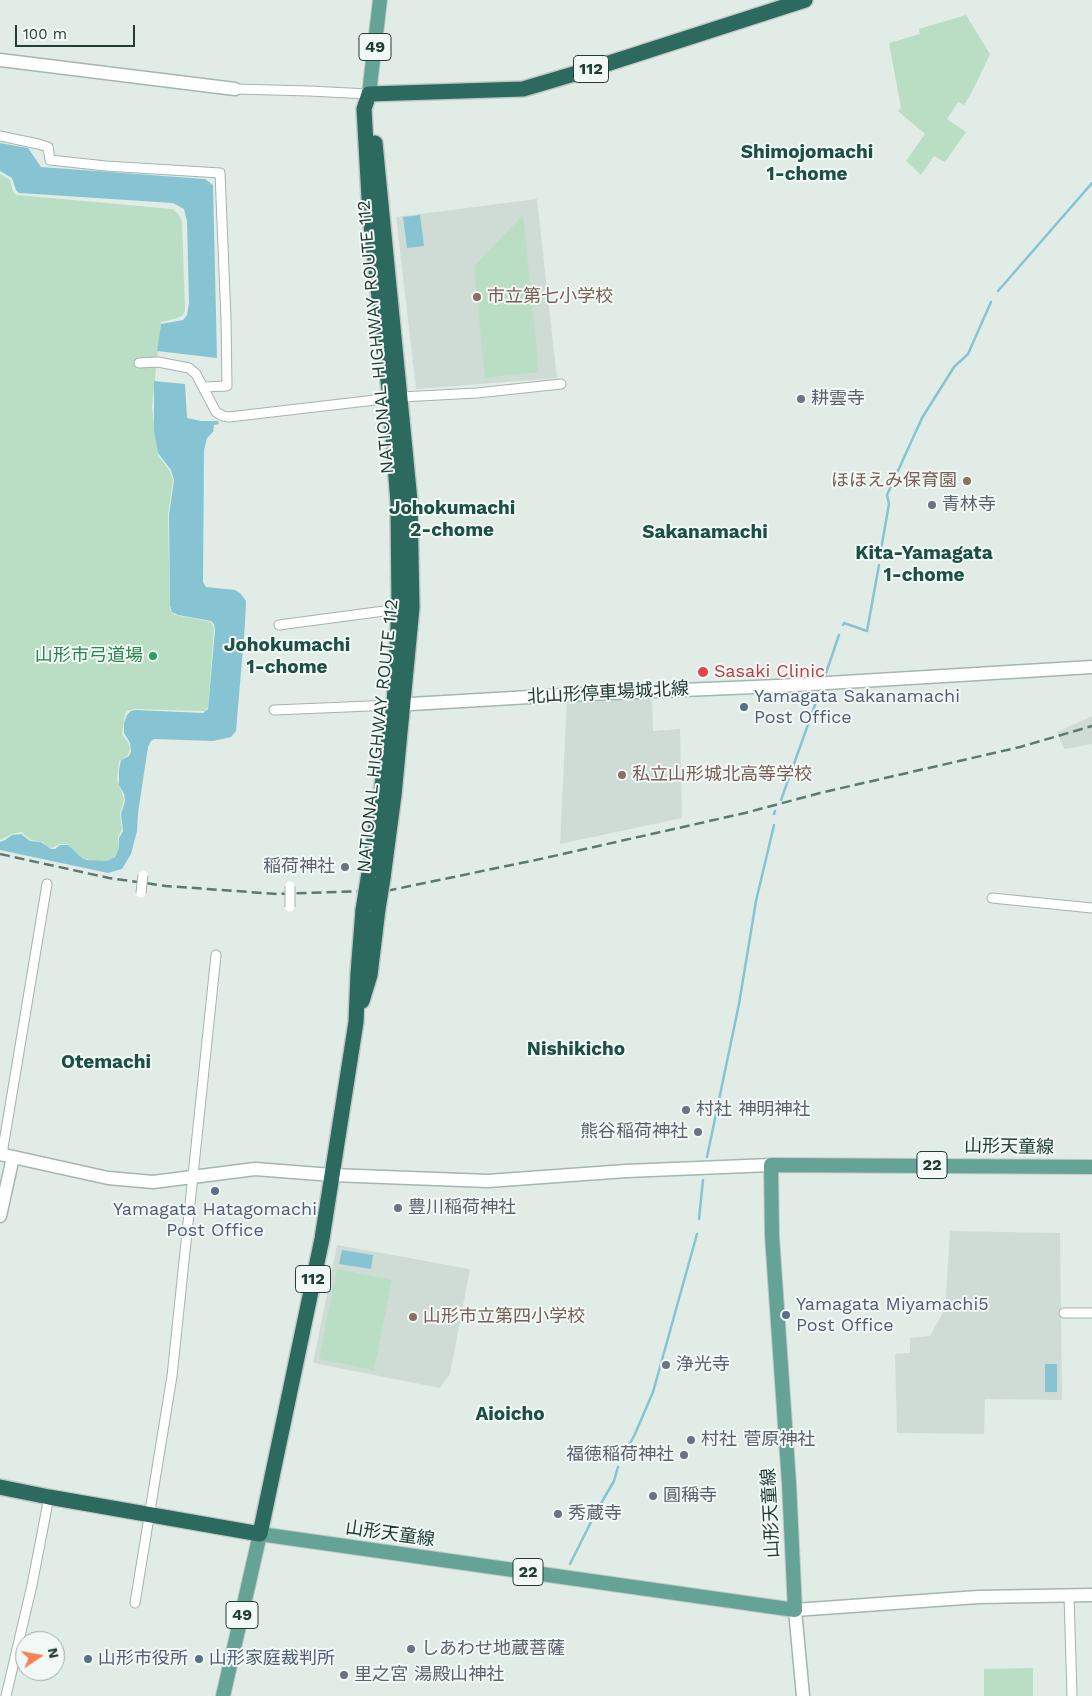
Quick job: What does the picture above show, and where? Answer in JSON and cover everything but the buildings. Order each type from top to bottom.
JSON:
[{"type":"highway","name":"112","points":[[369,94],[523,88],[594,68],[805,0]]},
{"type":"highway","name":"NATIONAL HIGHWAY ROUTE 112","points":[[260,1534],[322,1239],[356,1022],[358,973],[376,879],[412,608],[410,502],[370,215],[364,109],[369,94]]},
{"type":"highway","name":"NATIONAL HIGHWAY ROUTE 112","points":[[395,398],[398,503],[399,705]]},
{"type":"highway","points":[[0,1487],[260,1534]]},
{"type":"main road","name":"49","points":[[369,94],[380,0]]},
{"type":"main road","name":"山形天童線","points":[[260,1534],[795,1610],[789,1483],[772,1236],[771,1165],[1092,1168]]},
{"type":"main road","name":"49","points":[[223,1696],[260,1534]]},
{"type":"street","points":[[0,60],[234,89],[369,94]]},
{"type":"street","points":[[0,136],[48,147],[50,160],[106,166],[220,173],[227,386],[204,387]]},
{"type":"street","points":[[139,363],[158,362],[189,368],[196,374],[204,387],[216,412],[229,417],[395,398],[477,393],[561,384]]},
{"type":"street","points":[[279,626],[399,609]]},
{"type":"street","name":"北山形停車場城北線","points":[[399,705],[1092,668]]},
{"type":"street","points":[[274,710],[399,705]]},
{"type":"street","points":[[141,894],[143,875]]},
{"type":"street","points":[[0,1216],[5,1155],[47,884]]},
{"type":"street","points":[[290,886],[290,907]]},
{"type":"street","points":[[992,898],[1092,908]]},
{"type":"street","points":[[135,1603],[173,1368],[216,955]]},
{"type":"street","points":[[5,1155],[108,1178],[153,1182],[173,1181],[255,1168],[332,1175],[488,1181],[626,1171],[771,1165]]},
{"type":"street","points":[[1064,1313],[1092,1314]]},
{"type":"street","points":[[6,1696],[32,1586],[50,1497]]},
{"type":"street","points":[[1069,1595],[1072,1696]]},
{"type":"street","points":[[803,1696],[795,1610],[978,1597],[1092,1595]]},
{"type":"shaded area","name":"市立第七小学校","points":[[537,199],[557,378],[416,389],[396,217]]},
{"type":"shaded area","name":"私立山形城北高等学校","points":[[652,695],[653,731],[680,729],[682,818],[560,844],[567,698]]},
{"type":"shaded area","points":[[1092,716],[1092,744],[1064,749],[1057,732]]},
{"type":"shaded area","points":[[950,1231],[1060,1233],[1062,1400],[985,1399],[984,1434],[897,1433],[895,1354],[910,1353],[910,1338],[930,1336],[945,1309]]},
{"type":"shaded area","points":[[337,1245],[470,1269],[450,1374],[440,1388],[313,1363]]},
{"type":"green space","points":[[966,15],[990,54],[964,105],[958,102],[947,119],[966,132],[945,162],[934,156],[921,175],[906,161],[925,134],[898,111],[901,108],[889,43],[920,34],[919,29]]},
{"type":"green space","points":[[0,174],[10,180],[13,192],[17,195],[173,209],[179,215],[182,222],[185,310],[183,315],[178,318],[161,322],[152,407],[158,455],[170,471],[173,480],[168,515],[170,610],[175,615],[211,622],[214,628],[208,707],[205,711],[134,709],[127,711],[125,714],[122,734],[130,749],[128,755],[119,761],[117,779],[124,799],[120,814],[122,829],[118,838],[119,848],[117,853],[106,861],[82,858],[67,844],[60,844],[52,848],[48,847],[43,842],[31,840],[21,832],[0,840]]},
{"type":"green space","points":[[523,215],[539,372],[485,378],[474,266]]},
{"type":"green space","points":[[337,1269],[392,1280],[374,1370],[319,1359]]},
{"type":"green space","points":[[1033,1668],[1033,1696],[984,1696],[984,1669]]},
{"type":"water","points":[[0,143],[28,148],[41,167],[205,179],[213,185],[217,358],[157,351],[161,324],[183,320],[187,315],[189,303],[187,221],[184,209],[173,203],[19,193],[12,178],[0,171]]},
{"type":"water","points":[[420,215],[424,246],[407,248],[403,217]]},
{"type":"water","points":[[154,381],[185,384],[187,418],[201,421],[218,421],[219,424],[214,425],[213,432],[207,438],[204,450],[203,582],[206,587],[235,590],[246,601],[236,731],[231,737],[213,741],[154,739],[151,741],[148,747],[137,831],[131,854],[122,869],[108,873],[0,850],[0,842],[12,835],[21,834],[30,841],[41,842],[51,849],[55,849],[60,845],[68,845],[82,858],[87,860],[106,861],[115,857],[119,848],[119,838],[123,831],[121,814],[125,801],[124,794],[119,785],[119,770],[121,760],[129,756],[131,751],[130,743],[124,733],[124,723],[127,715],[135,710],[203,713],[208,709],[214,624],[211,621],[178,615],[172,612],[170,606],[169,515],[174,480],[171,470],[158,453],[154,431]]},
{"type":"water","points":[[342,1250],[373,1255],[371,1269],[339,1264]]},
{"type":"water","points":[[1045,1364],[1057,1364],[1057,1392],[1045,1392]]},
{"type":"waterway","points":[[998,291],[1092,183]]},
{"type":"waterway","points":[[880,555],[889,504],[887,495],[922,418],[954,367],[968,354],[991,302]]},
{"type":"waterway","points":[[843,625],[844,623],[867,631],[879,565]]},
{"type":"waterway","points":[[825,676],[839,635]]},
{"type":"waterway","points":[[781,800],[820,691]]},
{"type":"waterway","points":[[707,1157],[739,1004],[756,901],[774,825]]},
{"type":"waterway","points":[[699,1219],[703,1180]]},
{"type":"waterway","points":[[621,1460],[635,1434],[653,1392],[697,1234]]},
{"type":"waterway","points":[[570,1564],[614,1481],[618,1467]]},
{"type":"railway","points":[[0,854],[109,878],[166,886],[277,894],[391,890],[745,813],[820,793],[1020,747],[1092,726]]},
{"type":"place","name":"市立第七小学校","points":[[477,297]]},
{"type":"place","name":"耕雲寺","points":[[801,399]]},
{"type":"place","name":"ほほえみ保育園","points":[[967,481]]},
{"type":"place","name":"青林寺","points":[[932,505]]},
{"type":"place","name":"山形市弓道場","points":[[153,656]]},
{"type":"place","name":"Sasaki Clinic","points":[[703,672]]},
{"type":"place","name":"Yamagata Sakanamachi Post Office","points":[[744,707]]},
{"type":"place","name":"私立山形城北高等学校","points":[[622,775]]},
{"type":"place","name":"稲荷神社","points":[[345,867]]},
{"type":"place","name":"村社 神明神社","points":[[686,1110]]},
{"type":"place","name":"熊谷稲荷神社","points":[[698,1132]]},
{"type":"place","name":"Yamagata Hatagomachi Post Office","points":[[215,1191]]},
{"type":"place","name":"豊川稲荷神社","points":[[398,1208]]},
{"type":"place","name":"Yamagata Miyamachi5 Post Office","points":[[786,1315]]},
{"type":"place","name":"山形市立第四小学校","points":[[413,1317]]},
{"type":"place","name":"浄光寺","points":[[666,1365]]},
{"type":"place","name":"村社 菅原神社","points":[[691,1440]]},
{"type":"place","name":"福徳稲荷神社","points":[[684,1455]]},
{"type":"place","name":"圓稱寺","points":[[653,1496]]},
{"type":"place","name":"秀蔵寺","points":[[558,1514]]},
{"type":"place","name":"しあわせ地蔵菩薩","points":[[411,1649]]},
{"type":"place","name":"山形市役所","points":[[88,1659]]},
{"type":"place","name":"山形家庭裁判所","points":[[199,1659]]},
{"type":"place","name":"里之宮 湯殿山神社","points":[[344,1675]]},
{"type":"district","name":"Shimojomachi 1-chome","points":[[807,163]]},
{"type":"district","name":"Johokumachi 2-chome","points":[[452,519]]},
{"type":"district","name":"Sakanamachi","points":[[705,532]]},
{"type":"district","name":"Kita-Yamagata 1-chome","points":[[924,564]]},
{"type":"district","name":"Johokumachi 1-chome","points":[[287,656]]},
{"type":"district","name":"Nishikicho","points":[[576,1049]]},
{"type":"district","name":"Otemachi","points":[[106,1062]]},
{"type":"district","name":"Aioicho","points":[[510,1414]]}]
